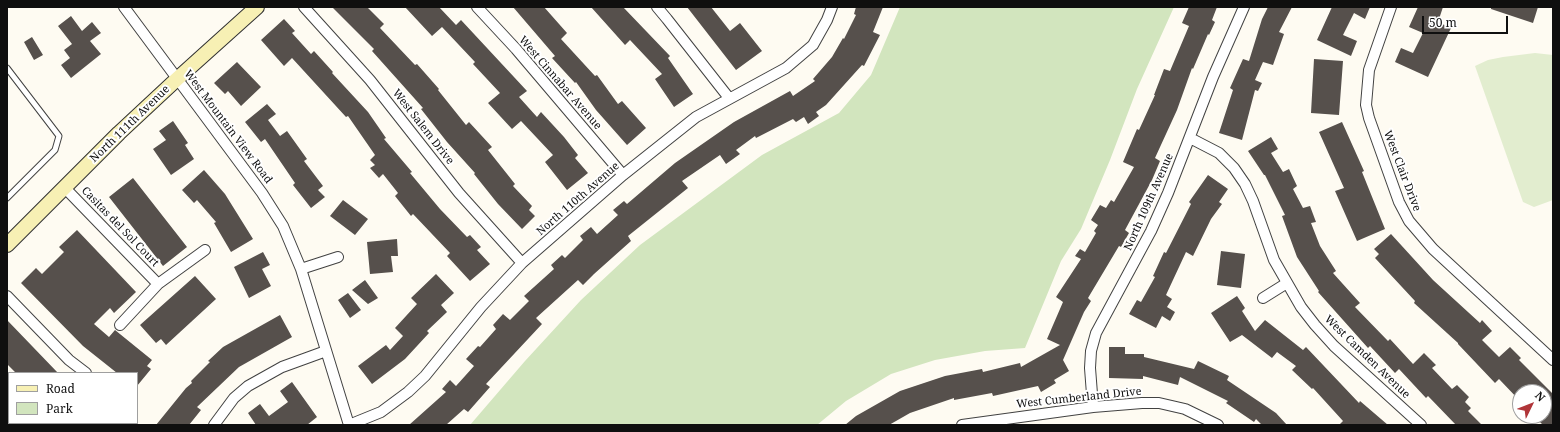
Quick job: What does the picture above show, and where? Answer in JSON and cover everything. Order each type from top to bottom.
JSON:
[{"type":"street","name":"West Mountain View Road","points":[[124,7],[271,206],[283,226],[301,269],[349,425]]},
{"type":"street","name":"North 111th Avenue","points":[[7,245],[64,187],[177,78],[257,7]]},
{"type":"street","name":"West Salem Drive","points":[[304,7],[370,80],[459,193],[522,263]]},
{"type":"street","name":"West Cinnabar Avenue","points":[[477,7],[516,49],[623,175]]},
{"type":"street","points":[[657,7],[729,98]]},
{"type":"street","name":"North 110th Avenue","points":[[349,425],[381,412],[408,392],[425,376],[481,307],[522,263],[623,175],[696,117],[786,68],[813,45],[828,20],[832,7]]},
{"type":"street","name":"North 109th Avenue","points":[[1093,407],[1090,368],[1091,352],[1096,334],[1151,231],[1168,193],[1213,77],[1244,7]]},
{"type":"street","name":"West Clair Drive","points":[[1391,7],[1368,70],[1366,105],[1399,202],[1409,221],[1433,249],[1553,360]]},
{"type":"street","name":"West Camden Avenue","points":[[1190,138],[1219,153],[1234,168],[1245,184],[1253,201],[1274,260],[1301,307],[1334,346],[1421,425]]},
{"type":"street","name":"Casitas del Sol Court","points":[[64,187],[158,284]]},
{"type":"street","points":[[120,325],[158,284],[205,250]]},
{"type":"street","points":[[301,269],[338,257]]},
{"type":"street","points":[[1264,298],[1287,283]]},
{"type":"street","points":[[7,296],[69,360],[85,372]]},
{"type":"street","points":[[214,425],[234,398],[248,386],[282,367],[326,351]]},
{"type":"street","name":"West Cumberland Drive","points":[[962,425],[1093,407],[1142,402],[1160,403],[1185,409],[1218,425]]},
{"type":"lane","points":[[7,68],[59,136],[55,150],[7,198]]},
{"type":"green space","points":[[900,7],[1174,7],[1137,89],[1110,160],[1081,229],[1061,261],[1025,348],[985,351],[935,360],[891,374],[846,401],[817,425],[470,425],[525,361],[581,300],[640,245],[762,155],[839,113],[871,75]]},
{"type":"green space","points":[[1535,53],[1553,55],[1553,200],[1534,207],[1523,202],[1475,66],[1488,60]]},
{"type":"building","points":[[332,7],[367,7],[384,24],[380,28],[415,65],[417,64],[439,89],[438,90],[466,125],[469,122],[492,147],[488,150],[515,184],[513,186],[532,206],[529,210],[535,216],[522,229],[498,204],[474,174],[475,173],[447,142],[421,109],[423,108],[372,51],[374,49]]},
{"type":"building","points":[[405,7],[439,7],[456,25],[461,20],[527,91],[519,97],[537,117],[541,112],[564,137],[578,155],[575,158],[588,173],[567,190],[545,162],[553,155],[521,121],[512,129],[488,103],[500,93],[473,64],[475,62],[442,27],[432,36]]},
{"type":"building","points":[[513,7],[544,7],[567,33],[561,39],[595,76],[597,75],[618,104],[622,101],[646,128],[627,145],[596,110],[576,82],[575,83],[552,58],[555,56]]},
{"type":"building","points":[[591,7],[623,7],[670,56],[668,58],[693,94],[674,107],[655,79],[662,74],[630,40],[625,45]]},
{"type":"building","points":[[687,7],[711,7],[730,31],[740,23],[762,51],[736,70]]},
{"type":"building","points":[[856,7],[883,7],[873,32],[880,35],[864,66],[862,65],[826,105],[816,112],[819,116],[808,124],[804,117],[796,122],[793,119],[756,138],[755,136],[736,150],[740,154],[726,164],[720,155],[682,181],[688,188],[628,236],[631,241],[583,285],[578,280],[536,318],[542,324],[486,384],[490,387],[468,412],[464,409],[446,425],[409,425],[446,392],[442,389],[450,380],[456,386],[474,366],[466,359],[478,346],[480,347],[496,329],[493,325],[503,314],[510,320],[529,301],[524,296],[554,269],[551,265],[562,255],[565,258],[583,240],[580,236],[591,227],[597,234],[618,215],[613,210],[624,201],[627,204],[675,163],[734,122],[790,91],[793,96],[815,81],[813,79],[832,57],[843,38],[844,39],[856,15],[854,14]]},
{"type":"building","points":[[1189,7],[1217,7],[1212,20],[1215,22],[1209,35],[1208,34],[1193,69],[1192,68],[1177,110],[1155,158],[1160,161],[1152,180],[1125,230],[1129,233],[1121,247],[1119,246],[1088,298],[1091,301],[1084,312],[1063,360],[1069,371],[1054,380],[1056,383],[1041,392],[1038,386],[993,396],[992,393],[954,400],[954,398],[910,413],[889,425],[845,425],[856,416],[900,391],[945,376],[982,369],[983,372],[1020,363],[1021,367],[1060,345],[1047,339],[1063,302],[1056,297],[1081,259],[1075,256],[1080,249],[1085,252],[1096,233],[1094,231],[1098,225],[1091,220],[1100,205],[1106,208],[1111,200],[1114,202],[1134,167],[1123,162],[1137,129],[1139,130],[1155,95],[1164,69],[1170,71],[1189,26],[1182,23]]},
{"type":"building","points":[[1268,7],[1292,7],[1279,32],[1284,34],[1273,65],[1263,62],[1255,80],[1262,83],[1258,91],[1255,90],[1242,140],[1219,133],[1233,90],[1230,88],[1243,59],[1249,61],[1262,19]]},
{"type":"building","points":[[1332,7],[1370,7],[1365,19],[1354,13],[1343,35],[1357,41],[1351,56],[1317,40]]},
{"type":"building","points":[[1418,7],[1443,7],[1438,22],[1451,28],[1428,77],[1395,62],[1401,48],[1413,53],[1423,33],[1409,27]]},
{"type":"building","points":[[1491,7],[1538,7],[1533,23],[1491,9]]},
{"type":"building","points":[[71,16],[82,31],[92,22],[101,33],[90,41],[101,54],[71,78],[61,65],[70,58],[64,50],[72,44],[58,26]]},
{"type":"building","points":[[284,19],[295,31],[292,33],[311,54],[314,51],[368,112],[386,138],[384,139],[412,172],[410,173],[440,209],[467,237],[470,235],[481,247],[477,250],[490,264],[470,281],[447,256],[450,253],[413,214],[411,216],[395,196],[398,193],[383,174],[379,178],[370,168],[375,165],[370,160],[375,155],[348,116],[346,117],[292,58],[284,66],[261,40]]},
{"type":"building","points":[[32,37],[43,55],[34,60],[24,42]]},
{"type":"building","points":[[1314,59],[1343,61],[1339,115],[1311,113]]},
{"type":"building","points":[[237,62],[261,87],[241,106],[228,91],[225,94],[214,83]]},
{"type":"building","points":[[267,104],[276,114],[268,120],[280,136],[287,131],[307,159],[304,161],[323,186],[318,190],[325,197],[311,208],[293,185],[295,183],[265,139],[261,142],[245,122]]},
{"type":"building","points":[[173,121],[188,143],[185,145],[194,159],[171,175],[153,149],[166,140],[159,131]]},
{"type":"building","points":[[1342,122],[1364,171],[1362,172],[1385,229],[1357,241],[1335,191],[1344,188],[1319,132]]},
{"type":"building","points":[[1271,137],[1278,149],[1271,153],[1283,172],[1289,169],[1297,186],[1293,189],[1303,208],[1310,206],[1316,222],[1311,223],[1320,246],[1336,271],[1333,273],[1360,303],[1355,307],[1388,341],[1390,339],[1413,364],[1424,353],[1436,365],[1432,368],[1452,389],[1457,385],[1469,397],[1465,402],[1471,408],[1468,411],[1482,425],[1456,425],[1428,396],[1426,398],[1399,369],[1395,373],[1370,346],[1368,348],[1318,292],[1319,291],[1297,257],[1282,216],[1285,215],[1265,175],[1248,151]]},
{"type":"building","points":[[204,170],[225,194],[253,239],[231,252],[214,223],[216,222],[197,200],[194,203],[182,190]]},
{"type":"building","points":[[1208,175],[1228,189],[1219,202],[1222,204],[1211,219],[1193,256],[1186,252],[1166,295],[1172,299],[1167,307],[1175,312],[1170,321],[1162,316],[1156,328],[1129,314],[1137,300],[1141,302],[1155,277],[1153,276],[1164,252],[1166,253],[1191,204],[1189,202]]},
{"type":"building","points":[[133,178],[187,247],[163,266],[109,197]]},
{"type":"building","points":[[343,200],[368,219],[355,235],[330,216]]},
{"type":"building","points":[[77,230],[136,292],[114,313],[110,308],[94,324],[109,337],[115,330],[152,360],[147,366],[151,369],[138,385],[138,372],[116,372],[83,346],[21,283],[36,268],[42,274],[64,252],[59,247]]},
{"type":"building","points":[[1391,234],[1433,280],[1480,323],[1482,320],[1492,331],[1482,340],[1499,357],[1510,347],[1521,358],[1519,360],[1543,384],[1512,384],[1512,393],[1499,379],[1495,383],[1458,343],[1414,303],[1415,301],[1375,258],[1379,254],[1374,249]]},
{"type":"building","points":[[397,239],[398,256],[391,256],[393,272],[370,274],[367,242]]},
{"type":"building","points":[[1221,251],[1245,254],[1241,288],[1217,285]]},
{"type":"building","points":[[263,252],[270,265],[262,269],[271,286],[249,298],[234,267]]},
{"type":"building","points":[[436,274],[454,293],[441,305],[447,312],[427,331],[429,333],[405,359],[372,384],[358,366],[386,345],[390,350],[403,336],[395,328],[417,304],[411,298]]},
{"type":"building","points":[[195,276],[216,299],[166,345],[161,339],[156,343],[140,325]]},
{"type":"building","points":[[365,280],[378,298],[368,304],[352,290]]},
{"type":"building","points":[[348,293],[361,310],[350,318],[338,300]]},
{"type":"building","points":[[1237,296],[1245,308],[1242,311],[1255,331],[1265,320],[1303,350],[1306,347],[1359,403],[1360,401],[1388,425],[1339,425],[1343,421],[1313,388],[1312,389],[1292,370],[1296,366],[1277,352],[1272,358],[1242,335],[1230,342],[1211,313]]},
{"type":"building","points":[[280,315],[292,337],[239,367],[197,407],[201,410],[189,425],[156,425],[186,388],[192,383],[191,381],[210,362],[208,361],[223,347]]},
{"type":"building","points":[[7,320],[57,372],[15,372],[7,364]]},
{"type":"building","points":[[1109,347],[1125,347],[1125,354],[1144,354],[1144,357],[1194,369],[1198,361],[1229,376],[1227,380],[1276,413],[1287,425],[1262,425],[1256,419],[1254,422],[1226,403],[1228,401],[1180,377],[1178,385],[1143,376],[1143,379],[1109,378]]},
{"type":"building","points":[[292,382],[317,417],[307,425],[256,425],[248,413],[260,404],[269,416],[288,402],[280,391]]},
{"type":"building","points":[[1552,393],[1553,425],[1542,424],[1552,424]]}]
